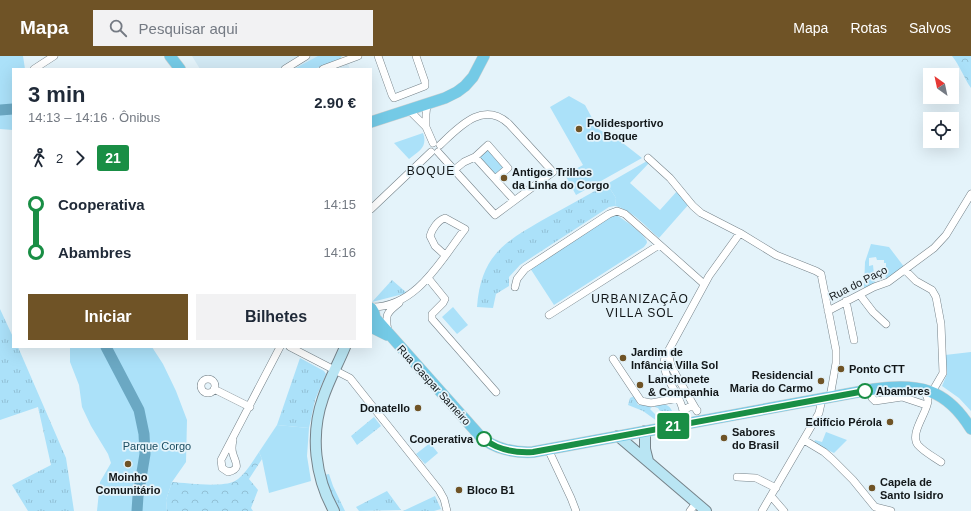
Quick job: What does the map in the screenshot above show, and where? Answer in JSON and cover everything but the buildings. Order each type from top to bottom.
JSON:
[{"type":"main road","points":[[170,56],[179,68]]},
{"type":"main road","points":[[372,122],[453,94],[465,86],[475,74],[484,56]]},
{"type":"main road","name":"Rua Gaspar Sameiro","points":[[372,317],[392,337],[476,432],[486,441],[514,452],[533,452],[646,431],[691,418],[870,390],[900,386],[932,392]]},
{"type":"main road","points":[[334,511],[320,478],[316,458],[316,426],[320,405],[345,348]]},
{"type":"main road","points":[[932,392],[958,410],[971,429]]},
{"type":"main road","points":[[646,431],[645,449],[648,461]]},
{"type":"main road","points":[[618,436],[648,461],[693,507],[706,511]]},
{"type":"street","points":[[36,68],[54,56]]},
{"type":"street","points":[[287,68],[306,56]]},
{"type":"street","points":[[325,68],[349,58],[358,56]]},
{"type":"street","points":[[378,56],[394,98],[425,86],[416,56]]},
{"type":"street","points":[[426,127],[427,104]]},
{"type":"street","points":[[372,208],[436,148],[457,129],[482,114],[495,115],[506,122],[553,172],[495,215],[436,148],[426,127],[409,110]]},
{"type":"street","points":[[455,171],[464,162],[475,157],[488,145],[508,168],[495,179]]},
{"type":"street","points":[[475,157],[514,200]]},
{"type":"street","points":[[648,158],[670,178],[697,209],[706,216],[740,233],[776,255],[816,270],[820,273],[828,310]]},
{"type":"street","name":"Rua do Paço","points":[[762,511],[804,440],[826,398],[836,363],[836,354],[828,310],[886,283],[940,242],[956,220],[971,194]]},
{"type":"street","points":[[515,287],[517,279],[525,269],[615,211],[620,211],[625,214],[704,284]]},
{"type":"street","points":[[392,337],[386,322],[387,314],[428,278],[465,229],[445,218],[441,219],[433,229],[430,236],[435,246],[445,255]]},
{"type":"street","points":[[691,418],[665,372],[665,357],[704,284],[740,233]]},
{"type":"street","points":[[549,315],[659,245]]},
{"type":"street","points":[[905,270],[916,281],[932,290],[936,300],[941,324],[944,373],[927,397],[927,404]]},
{"type":"street","points":[[428,278],[445,299],[432,314],[432,319],[496,392]]},
{"type":"street","points":[[860,294],[872,312],[886,324]]},
{"type":"street","points":[[372,317],[387,305],[404,299]]},
{"type":"street","points":[[846,301],[854,340]]},
{"type":"street","points":[[670,347],[670,361],[691,418]]},
{"type":"street","points":[[233,440],[280,348]]},
{"type":"street","points":[[294,348],[351,380],[435,484],[443,496],[447,511]]},
{"type":"street","points":[[613,360],[641,401],[651,403],[679,398]]},
{"type":"street","points":[[669,381],[672,376],[677,377]]},
{"type":"street","points":[[214,389],[250,407]]},
{"type":"street","points":[[870,390],[872,398],[875,400],[904,397],[927,404]]},
{"type":"street","points":[[932,392],[932,398],[927,404],[916,433],[916,440],[920,447],[941,462]]},
{"type":"street","points":[[804,440],[826,453],[876,507],[891,511]]},
{"type":"street","points":[[548,448],[576,511]]},
{"type":"street","points":[[737,477],[758,478],[776,488]]},
{"type":"street","points":[[771,496],[784,511]]},
{"type":"shaded area","points":[[192,56],[332,56],[336,68],[199,68]]},
{"type":"shaded area","points":[[348,64],[350,68],[338,68]]},
{"type":"green space","points":[[0,56],[23,56],[25,68],[12,68],[12,130],[0,129]]},
{"type":"green space","points":[[318,56],[342,56],[340,59],[317,68],[296,68]]},
{"type":"green space","points":[[952,56],[971,56],[971,88],[957,64]]},
{"type":"green space","points":[[569,96],[585,105],[598,129],[619,140],[642,158],[576,195],[565,175],[583,165],[550,107]]},
{"type":"green space","points":[[423,133],[424,142],[422,148],[409,159],[394,143]]},
{"type":"green space","points":[[488,147],[506,168],[496,176],[478,156]]},
{"type":"green space","points":[[647,161],[649,163],[630,183],[660,210],[678,190],[689,204],[659,238],[633,215],[615,206],[616,198],[607,184]]},
{"type":"green space","points":[[607,184],[616,198],[615,206],[609,207],[520,265],[509,277],[509,286],[496,294],[493,308],[477,307],[479,289],[484,274],[498,251],[520,234]]},
{"type":"green space","points":[[616,215],[639,231],[646,239],[647,242],[644,247],[554,305],[530,268],[610,216]]},
{"type":"green space","points":[[871,244],[889,247],[905,268],[886,281],[886,263],[884,263],[884,260],[877,260],[876,257],[869,258],[869,266],[873,265],[875,285],[864,289],[865,262]]},
{"type":"green space","points":[[392,280],[407,293],[372,302]]},
{"type":"green space","points":[[453,307],[468,325],[457,334],[442,317]]},
{"type":"green space","points":[[0,309],[12,335],[12,348],[18,348],[66,458],[74,511],[28,511],[12,485],[51,465],[38,407],[0,420]]},
{"type":"green space","name":"Parque Corgo","points":[[70,348],[153,348],[163,364],[176,391],[187,420],[186,462],[172,482],[166,500],[167,511],[97,511],[100,482],[111,463],[108,454],[91,426],[82,407],[79,385],[70,362]]},
{"type":"green space","points":[[971,352],[971,411],[959,398],[942,386],[947,374],[945,355]]},
{"type":"green space","points":[[300,358],[324,371],[326,374],[315,400],[309,428],[277,425]]},
{"type":"green space","points":[[634,396],[638,405],[651,405],[652,407],[650,409],[659,418],[662,414],[654,404],[667,405],[672,411],[668,416],[657,421],[643,411],[628,405],[630,398]]},
{"type":"green space","points":[[374,417],[381,426],[357,445],[351,436]]},
{"type":"green space","points":[[277,425],[309,428],[307,456],[311,481],[269,493],[262,459],[259,452]]},
{"type":"green space","points":[[826,432],[847,440],[834,453],[814,444],[815,440],[822,442]]},
{"type":"green space","points":[[430,443],[438,453],[425,464],[416,454]]},
{"type":"green space","points":[[259,452],[262,459],[249,479],[258,490],[251,508],[253,511],[167,511],[166,500],[172,482],[222,484],[235,481],[248,468]]},
{"type":"green space","points":[[329,474],[345,511],[339,511],[329,491],[324,475]]},
{"type":"green space","points":[[387,491],[401,510],[359,511],[356,507]]},
{"type":"green space","points":[[435,496],[441,509],[434,511],[403,511]]},
{"type":"waterway","points":[[0,110],[12,109]]},
{"type":"waterway","points":[[107,348],[139,410],[144,434],[145,454],[137,511]]},
{"type":"bus line","name":"21","points":[[484,439],[490,444],[506,450],[533,452],[548,448],[865,391]]},
{"type":"place","name":"Polidesportivo do Boque","points":[[579,129]]},
{"type":"place","name":"Antigos Trilhos da Linha do Corgo","points":[[504,178]]},
{"type":"place","name":"Jardim de Infância Villa Sol","points":[[623,358]]},
{"type":"place","name":"Ponto CTT","points":[[841,369]]},
{"type":"place","name":"Residencial Maria do Carmo","points":[[821,381]]},
{"type":"place","name":"Lanchonete & Companhia","points":[[640,385]]},
{"type":"place","name":"Abambres","points":[[865,391]]},
{"type":"place","name":"Donatello","points":[[418,408]]},
{"type":"place","name":"Edifício Pérola","points":[[890,422]]},
{"type":"place","name":"Sabores do Brasil","points":[[724,438]]},
{"type":"place","name":"Cooperativa","points":[[484,439]]},
{"type":"place","name":"Moinho Comunitário","points":[[128,464]]},
{"type":"place","name":"Capela de Santo Isidro","points":[[872,488]]},
{"type":"place","name":"Bloco B1","points":[[459,490]]},
{"type":"district","name":"BOQUE","points":[[431,171]]},
{"type":"district","name":"URBANIZAÇÃO VILLA SOL","points":[[640,306]]}]
